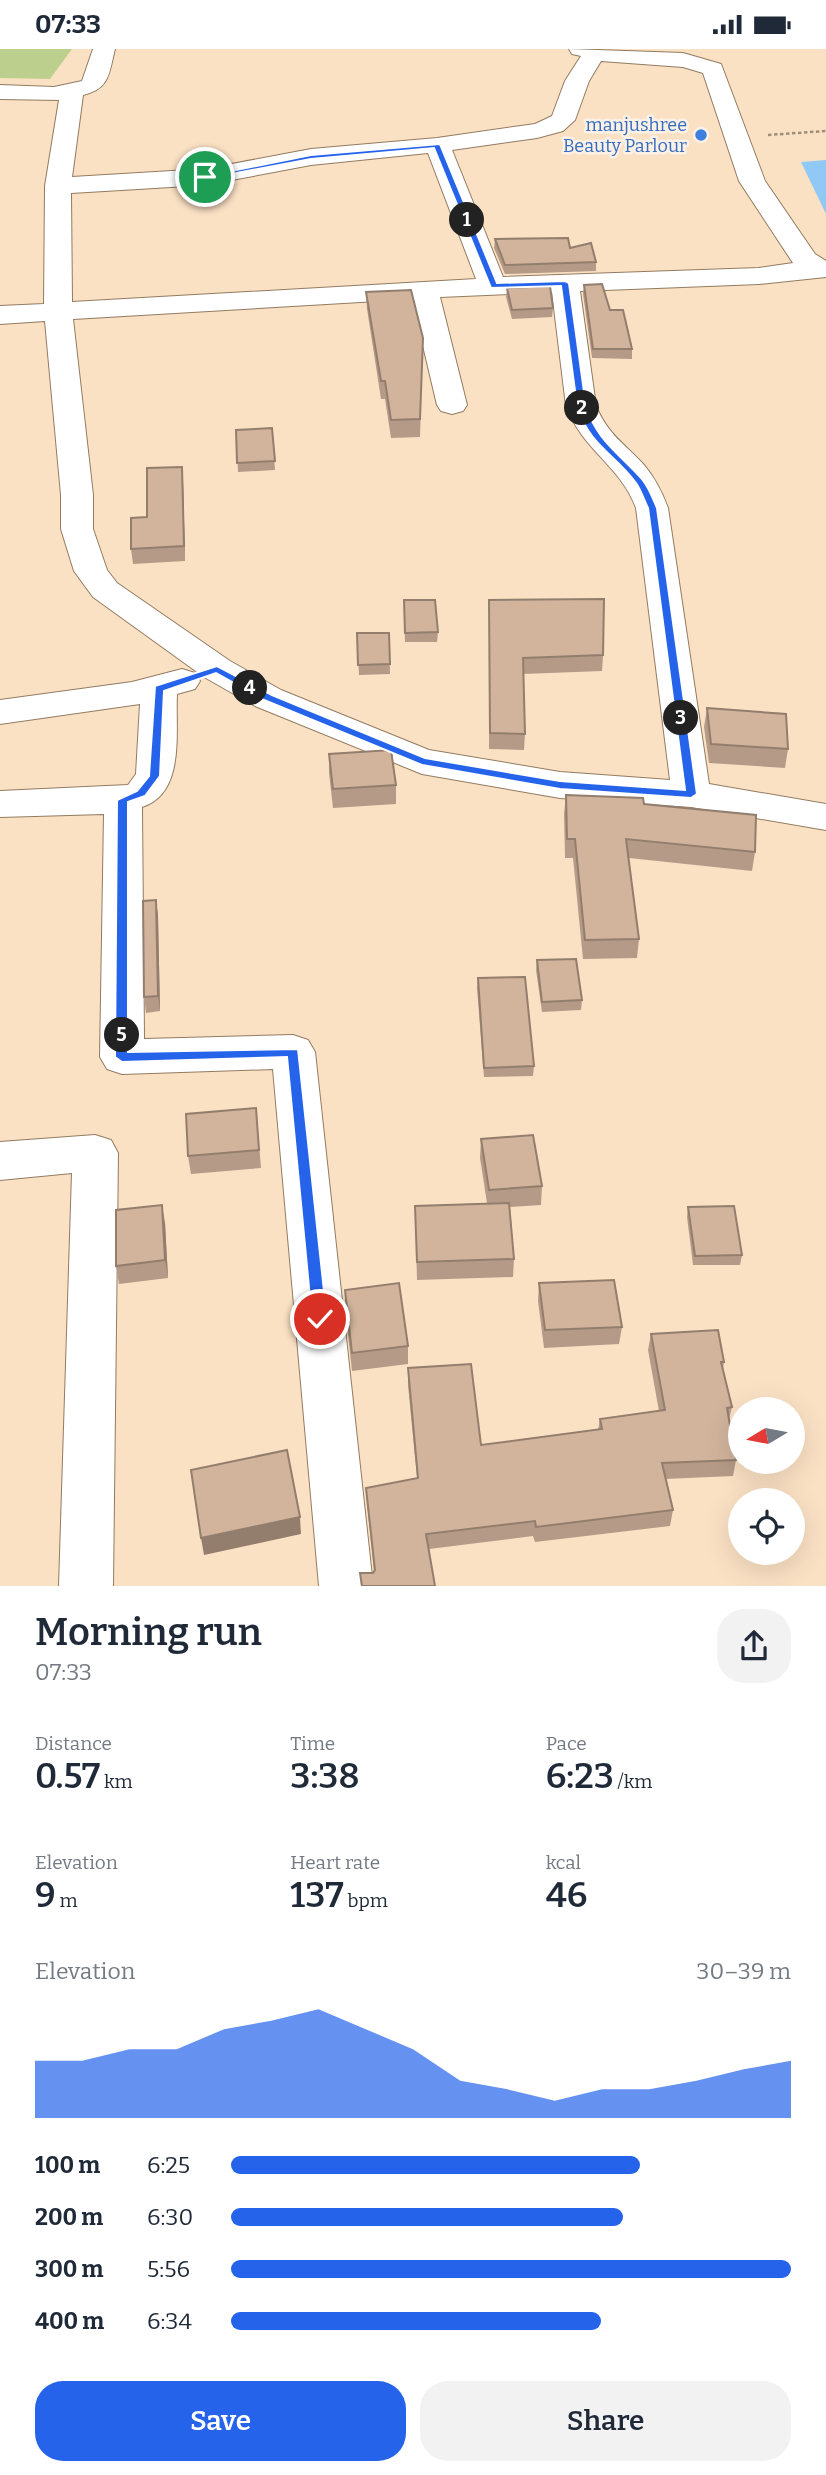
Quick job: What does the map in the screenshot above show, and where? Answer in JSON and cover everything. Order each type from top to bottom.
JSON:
[{"type":"street","points":[[0,92],[72,91],[90,86],[96,79],[104,49]]},
{"type":"street","points":[[58,186],[183,180],[311,157],[437,145],[554,126],[563,120],[587,52],[695,61],[713,69],[752,181],[760,195],[805,260],[821,268]]},
{"type":"street","points":[[72,91],[58,186],[58,310],[77,529],[91,571],[105,590],[217,669],[268,698],[422,761],[560,785],[691,794],[826,817]]},
{"type":"street","points":[[437,145],[494,286]]},
{"type":"street","points":[[0,315],[494,286],[759,276],[821,268]]},
{"type":"street","points":[[565,283],[581,406],[587,425],[595,437],[640,483],[652,508],[691,794]]},
{"type":"street","points":[[424,291],[452,405]]},
{"type":"street","points":[[0,712],[159,689],[217,669]]},
{"type":"street","points":[[0,804],[123,800],[141,794],[155,776],[159,689]]},
{"type":"street","points":[[123,800],[122,1057],[293,1052],[346,1586]]},
{"type":"street","points":[[0,1161],[95,1153],[86,1586]]},
{"type":"path","points":[[736,137],[826,131]]},
{"type":"green space","points":[[0,49],[72,49],[50,79],[0,78]]},
{"type":"water","points":[[826,160],[826,214],[801,162]]},
{"type":"building","points":[[568,238],[570,248],[591,243],[596,262],[505,265],[495,239]]},
{"type":"building","points":[[602,284],[610,310],[623,310],[632,349],[593,349],[584,285]]},
{"type":"building","points":[[550,286],[553,308],[512,310],[507,288]]},
{"type":"building","points":[[411,290],[423,338],[420,419],[391,420],[385,381],[381,381],[366,292]]},
{"type":"building","points":[[272,428],[275,461],[237,463],[236,430]]},
{"type":"building","points":[[182,467],[184,546],[131,549],[131,518],[147,517],[147,468]]},
{"type":"building","points":[[604,599],[603,655],[523,658],[525,734],[490,733],[489,600]]},
{"type":"building","points":[[404,600],[435,600],[438,632],[405,633]]},
{"type":"building","points":[[357,633],[389,633],[390,664],[358,665]]},
{"type":"building","points":[[707,708],[786,714],[788,749],[711,744]]},
{"type":"building","points":[[391,750],[396,785],[333,789],[329,754]]},
{"type":"building","points":[[566,795],[643,798],[644,804],[756,815],[755,852],[626,839],[639,939],[585,940],[575,839],[567,839]]},
{"type":"building","points":[[156,900],[158,996],[144,997],[143,901]]},
{"type":"building","points":[[576,959],[582,1000],[542,1002],[537,960]]},
{"type":"building","points":[[525,977],[534,1066],[484,1068],[478,978]]},
{"type":"building","points":[[256,1108],[259,1150],[188,1156],[186,1114]]},
{"type":"building","points":[[533,1135],[542,1186],[489,1190],[481,1139]]},
{"type":"building","points":[[509,1203],[514,1259],[417,1262],[415,1206]]},
{"type":"building","points":[[162,1205],[165,1260],[116,1266],[116,1210]]},
{"type":"building","points":[[734,1206],[742,1255],[695,1256],[688,1207]]},
{"type":"building","points":[[614,1280],[622,1327],[545,1330],[539,1283]]},
{"type":"building","points":[[399,1283],[408,1346],[352,1353],[345,1290]]},
{"type":"building","points":[[718,1330],[724,1362],[721,1362],[730,1397],[727,1408],[728,1460],[662,1463],[673,1510],[536,1527],[535,1521],[426,1534],[435,1586],[362,1586],[360,1573],[373,1573],[375,1570],[366,1488],[418,1478],[408,1368],[471,1364],[481,1445],[602,1429],[600,1419],[665,1410],[651,1334]]},
{"type":"building","points":[[287,1450],[300,1517],[201,1538],[191,1470]]},
{"type":"place","name":"manjushree Beauty Parlour","points":[[701,135]]},
{"type":"route","points":[[205,177],[311,157],[437,145],[494,286],[565,283],[581,406],[587,425],[595,437],[640,483],[652,508],[691,794],[560,785],[422,761],[268,698],[217,669],[159,689],[155,776],[141,794],[123,800],[122,1057],[293,1052],[320,1319]]}]
